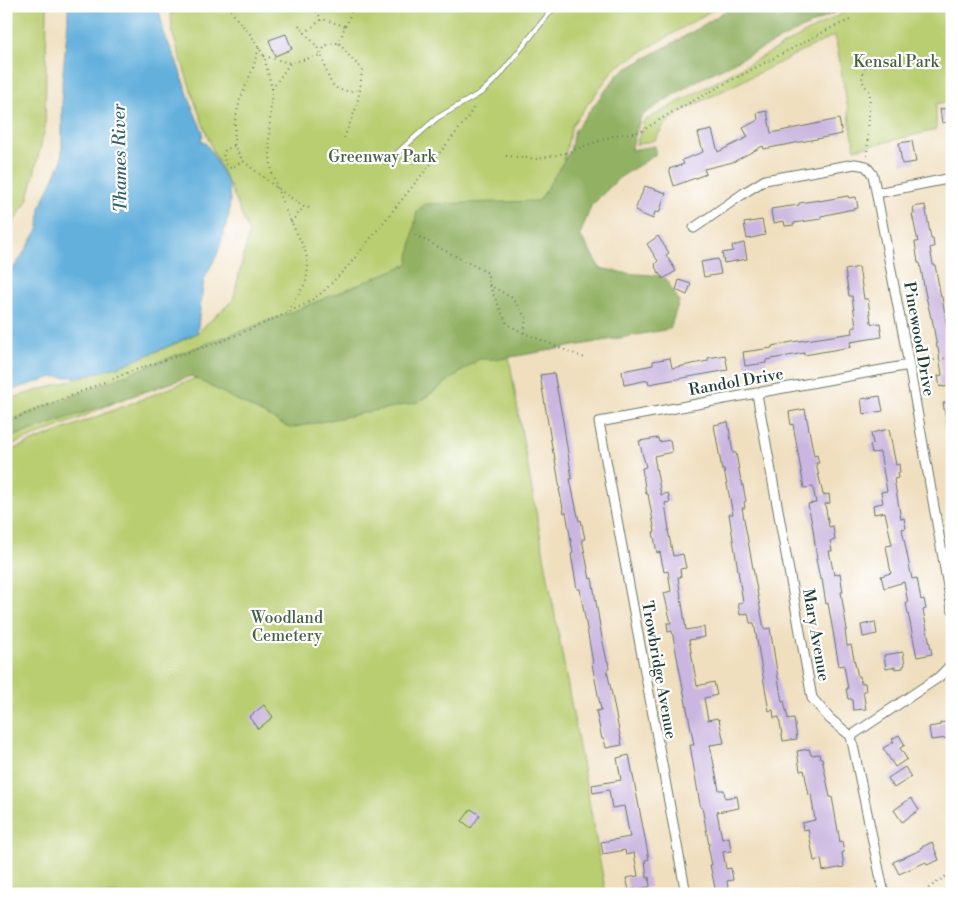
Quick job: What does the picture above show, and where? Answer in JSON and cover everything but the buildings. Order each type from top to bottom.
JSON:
[{"type":"street","points":[[694,228],[765,180],[855,164],[866,166]]},
{"type":"street","name":"Pinewood Drive","points":[[866,166],[873,176],[877,193],[952,609]]},
{"type":"street","points":[[877,193],[952,178]]},
{"type":"street","name":"Randol Drive","points":[[604,452],[599,422],[909,365]]},
{"type":"street","name":"Mary Avenue","points":[[757,394],[812,698],[830,718],[851,736]]},
{"type":"street","name":"Trowbridge Avenue","points":[[604,452],[686,894]]},
{"type":"street","points":[[884,894],[851,736],[939,677],[952,664]]},
{"type":"lane","points":[[388,162],[438,118],[482,92],[499,76],[555,6]]},
{"type":"path","points":[[228,6],[264,56],[272,89],[269,136],[272,173],[291,222],[305,250],[308,268],[306,282],[287,313]]},
{"type":"path","points":[[339,43],[353,6]]},
{"type":"path","points":[[316,11],[322,19],[345,26]]},
{"type":"path","points":[[305,33],[322,19]]},
{"type":"path","points":[[506,156],[538,159],[566,153],[616,135],[640,132],[734,79],[850,20]]},
{"type":"path","points":[[298,25],[318,49],[330,81],[337,89],[346,91],[360,90]]},
{"type":"path","points":[[321,55],[322,50],[328,44],[339,43]]},
{"type":"path","points":[[339,43],[362,69],[356,108],[344,138]]},
{"type":"path","points":[[259,48],[234,120],[234,146],[243,161],[304,207],[310,208]]},
{"type":"path","points":[[264,56],[290,63],[321,55]]},
{"type":"path","points":[[272,89],[290,63]]},
{"type":"path","points":[[866,166],[870,92],[864,86],[862,76],[865,68],[874,64]]},
{"type":"path","points":[[6,422],[132,371],[225,340],[309,302],[324,291],[349,265],[467,119],[482,92]]},
{"type":"path","points":[[234,146],[227,150],[223,157],[227,166],[231,168],[243,161]]},
{"type":"path","points":[[291,222],[304,207]]},
{"type":"path","points":[[415,236],[488,273],[489,285],[507,324],[524,333],[587,358]]},
{"type":"path","points":[[489,285],[511,297],[526,318],[524,333]]},
{"type":"path","points":[[909,365],[952,358]]},
{"type":"path","points":[[920,894],[952,872]]},
{"type":"green space","points":[[6,6],[47,6],[45,128],[28,199],[6,235]]},
{"type":"green space","name":"Greenway Park","points":[[170,6],[719,6],[615,68],[572,125],[551,217],[190,369],[73,421],[6,447],[6,401],[120,366],[175,344],[197,333],[233,300],[249,233],[213,151],[196,105],[173,35]]},
{"type":"green space","points":[[733,6],[848,6],[694,82],[641,116],[631,150],[655,146],[655,155],[619,178],[591,206],[580,235],[600,268],[624,273],[664,276],[679,301],[670,329],[500,359],[479,359],[419,402],[290,428],[191,376],[6,439],[6,422],[194,348],[282,316],[408,264],[417,211],[425,204],[539,201],[570,151],[574,131],[619,73],[694,31]]},
{"type":"green space","name":"Kensal Park","points":[[857,6],[952,6],[952,100],[936,104],[936,130],[855,149],[835,35],[686,109],[664,125],[655,140],[636,145],[644,121]]},
{"type":"green space","name":"Woodland Cemetery","points":[[502,315],[523,441],[606,894],[6,894],[6,452],[227,366]]},
{"type":"water","name":"Thames River","points":[[68,6],[158,6],[165,36],[203,132],[201,141],[206,144],[212,153],[228,184],[230,198],[229,214],[217,255],[204,279],[197,333],[120,366],[82,377],[53,377],[6,393],[6,277],[18,262],[39,228],[40,208],[62,160],[62,82]]}]
